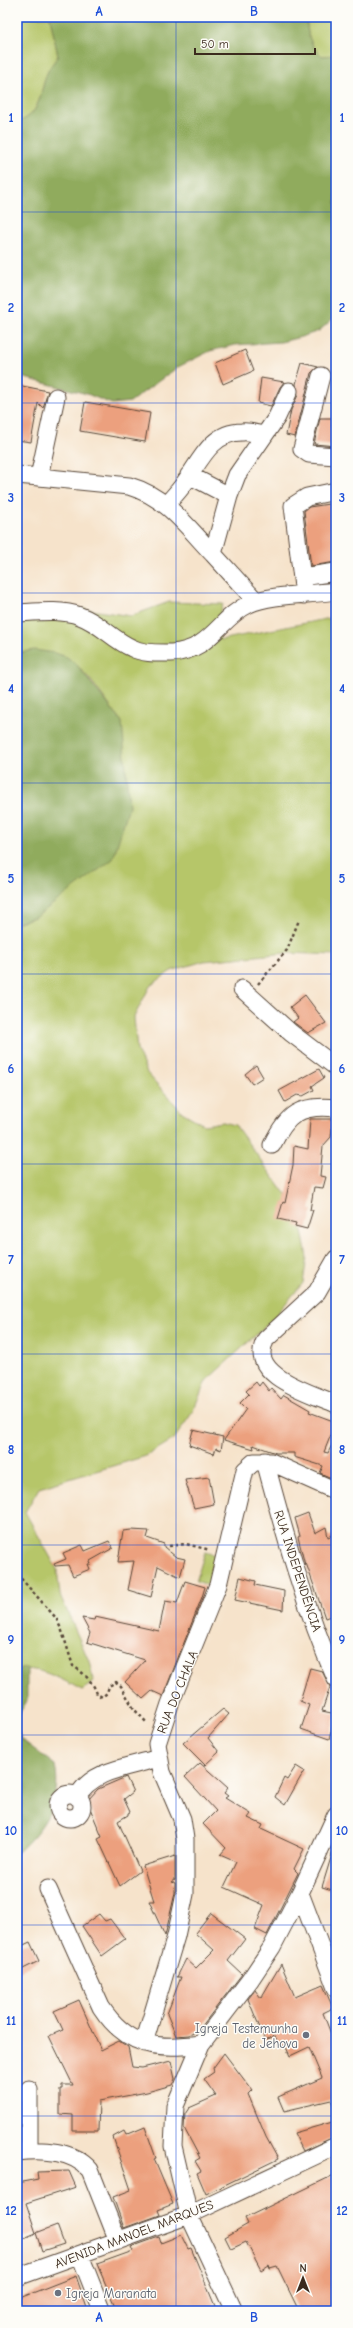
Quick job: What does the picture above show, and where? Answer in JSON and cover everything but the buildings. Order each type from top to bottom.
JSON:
[{"type":"street","points":[[320,376],[302,449],[309,454],[336,456]]},
{"type":"street","points":[[213,554],[229,496],[237,475],[263,435],[277,417],[289,391]]},
{"type":"street","points":[[39,477],[56,397]]},
{"type":"street","points":[[167,504],[204,453],[219,439],[230,433],[242,432],[263,435]]},
{"type":"street","points":[[17,475],[129,486],[142,490],[167,504],[256,601]]},
{"type":"street","points":[[189,475],[229,496]]},
{"type":"street","points":[[304,595],[293,506],[307,497],[336,491]]},
{"type":"street","points":[[302,577],[336,572]]},
{"type":"street","points":[[17,613],[72,613],[101,627],[131,648],[139,651],[172,652],[189,649],[204,642],[240,609],[256,601],[336,591]]},
{"type":"street","points":[[245,991],[291,1033],[336,1067]]},
{"type":"street","points":[[272,1145],[288,1118],[301,1110],[314,1107],[336,1108]]},
{"type":"street","points":[[336,1259],[317,1292],[266,1339],[260,1348],[261,1358],[273,1375],[336,1404]]},
{"type":"street","points":[[259,1462],[336,1491]]},
{"type":"street","name":"RUA DO CHALA","points":[[158,1751],[170,1704],[218,1585],[227,1553],[245,1470],[259,1462]]},
{"type":"street","name":"RUA INDEPENDÊNCIA","points":[[259,1462],[323,1650],[336,1679]]},
{"type":"street","points":[[77,1797],[82,1787],[102,1775],[158,1751],[182,1819],[185,1839],[185,1894],[176,1936],[144,2043]]},
{"type":"street","points":[[234,2311],[189,2215],[173,2146],[175,2106],[201,2044],[250,1980],[272,1947],[300,1893],[336,1815]]},
{"type":"street","points":[[48,1889],[101,2007],[111,2023],[123,2034],[144,2043],[173,2048],[201,2044]]},
{"type":"street","points":[[300,1893],[336,1988]]},
{"type":"street","points":[[29,2089],[23,2152],[56,2152],[83,2162],[90,2170],[118,2241]]},
{"type":"street","name":"AVENIDA MANOEL MARQUES","points":[[17,2277],[189,2215],[336,2146]]},
{"type":"street","points":[[80,2255],[102,2311]]},
{"type":"path","points":[[245,991],[264,979],[287,950],[299,920]]},
{"type":"path","points":[[169,1546],[186,1544],[227,1553]]},
{"type":"path","points":[[17,1574],[56,1618],[62,1631],[73,1666],[82,1671],[95,1686],[97,1694],[102,1697],[107,1693],[109,1686],[116,1682],[121,1686],[134,1709],[145,1719],[158,1751]]},
{"type":"green space","points":[[17,17],[50,17],[58,56],[49,69],[39,100],[32,114],[17,122]]},
{"type":"green space","points":[[50,17],[307,17],[308,33],[314,48],[322,56],[336,55],[336,316],[319,331],[301,337],[281,342],[235,345],[210,351],[178,367],[130,402],[112,404],[87,394],[17,376],[17,122],[32,114],[39,100],[49,69],[58,56]]},
{"type":"green space","points":[[307,17],[336,17],[336,55],[322,56],[314,48],[308,33]]},
{"type":"green space","points":[[169,602],[223,604],[217,625],[220,640],[336,617],[336,955],[287,953],[204,961],[171,971],[150,986],[134,1017],[137,1050],[147,1073],[182,1112],[204,1125],[223,1122],[235,1125],[292,1203],[302,1231],[307,1257],[303,1283],[270,1322],[206,1381],[192,1413],[174,1439],[146,1456],[39,1488],[25,1512],[57,1569],[60,1595],[89,1661],[94,1682],[82,1690],[50,1674],[25,1669],[17,1670],[17,923],[37,916],[122,722],[80,668],[68,660],[54,654],[37,651],[17,653],[17,619],[78,608],[131,616]]},
{"type":"green space","points":[[34,650],[55,653],[67,657],[77,665],[122,722],[129,806],[113,859],[37,916],[17,923],[17,653]]},
{"type":"green space","points":[[205,1552],[222,1557],[215,1587],[196,1581]]},
{"type":"green space","points":[[27,1668],[27,1701],[17,1717],[17,1670]]},
{"type":"green space","points":[[17,1728],[21,1739],[55,1765],[57,1778],[56,1791],[49,1814],[35,1834],[17,1853]]},
{"type":"place","name":"Igreja Testemunha de Jehova","points":[[306,2035]]},
{"type":"place","name":"Igreja Maranata","points":[[58,2293]]}]
